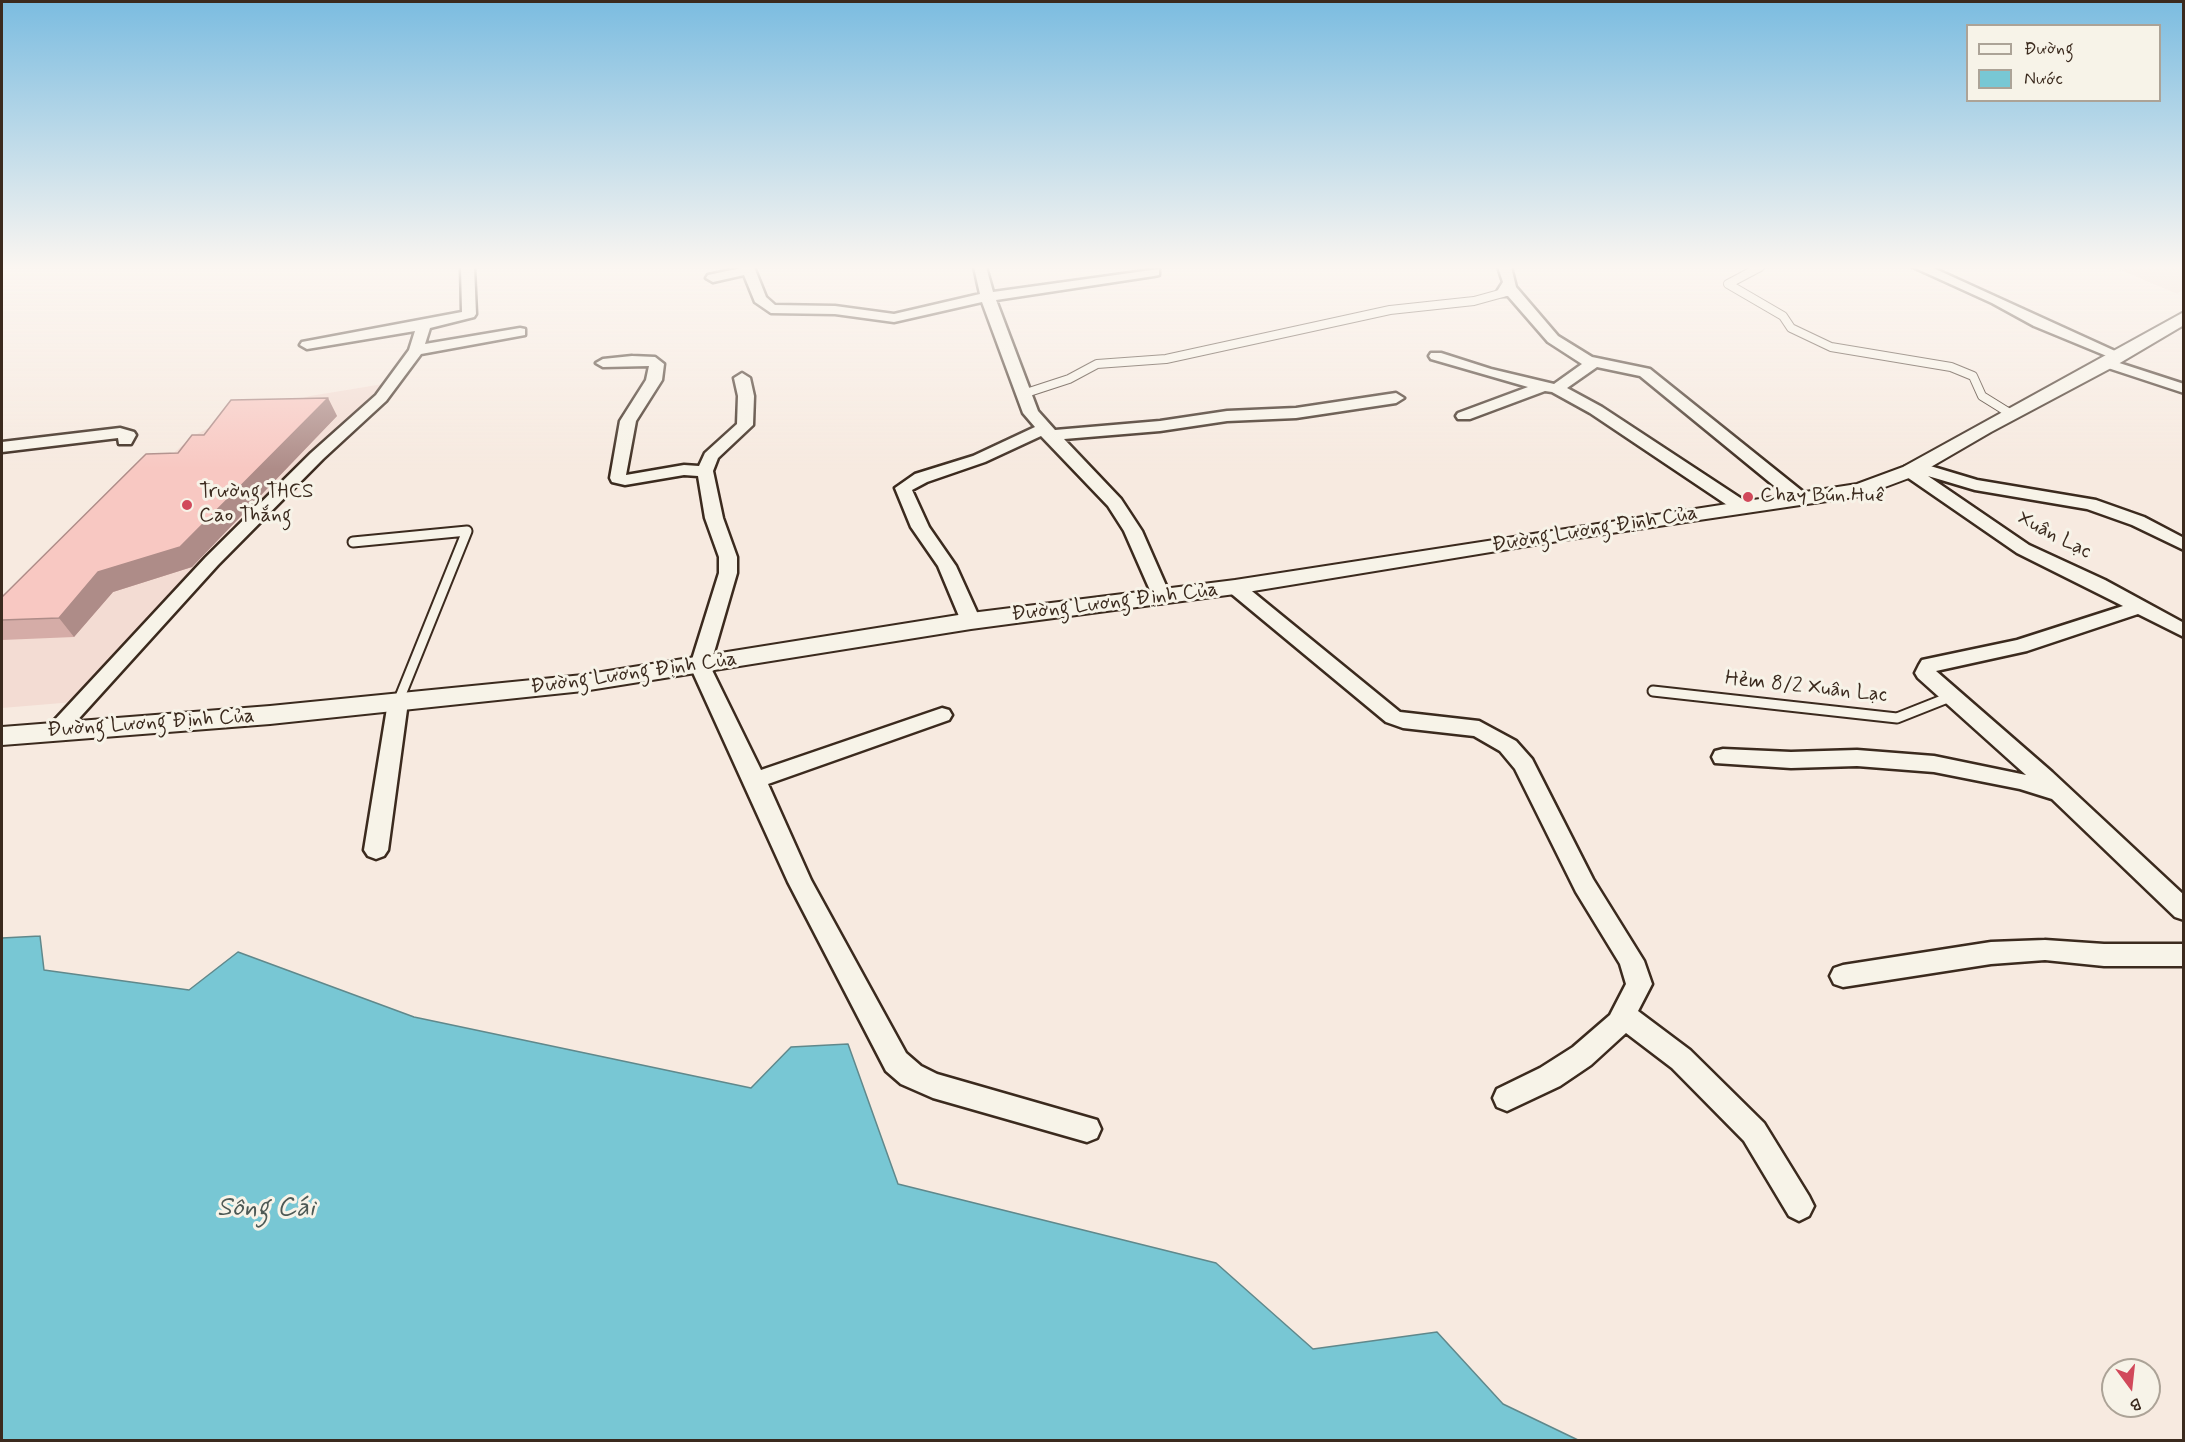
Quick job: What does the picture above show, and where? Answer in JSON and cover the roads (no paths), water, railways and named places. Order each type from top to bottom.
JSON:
[{"type":"street","points":[[307,345],[370,334]]},
{"type":"street","points":[[56,731],[212,561],[317,456],[381,398],[416,350],[421,334]]},
{"type":"street","points":[[416,350],[507,334]]},
{"type":"street","points":[[1002,334],[1031,413],[1046,432],[1114,503],[1133,531],[1162,597]]},
{"type":"street","points":[[1548,334],[1573,353],[1594,362],[1646,372],[1801,499]]},
{"type":"street","points":[[2062,334],[2113,360],[2184,389]]},
{"type":"street","name":"Đường Lương Định Của","points":[[2,736],[398,702],[583,683],[971,621],[1235,587],[1861,490],[1913,469],[2113,360],[2155,334]]},
{"type":"street","points":[[1436,356],[1550,387],[1596,410],[1742,507]]},
{"type":"street","points":[[603,363],[650,360],[657,364],[654,380],[628,421],[617,473],[618,478],[625,480],[684,470],[705,471]]},
{"type":"street","points":[[1464,416],[1550,387],[1594,362]]},
{"type":"street","points":[[741,378],[746,396],[745,425],[711,456],[705,471],[714,518],[728,557],[729,573],[700,666],[755,780],[800,882],[896,1062],[911,1075],[933,1085],[1087,1129]]},
{"type":"street","points":[[971,621],[947,566],[920,527],[903,488],[921,478],[980,459],[1046,432],[1160,426],[1227,416],[1296,413],[1396,398]]},
{"type":"street","points":[[2,447],[120,433],[128,435],[125,441]]},
{"type":"street","points":[[1913,469],[1975,485],[2090,504],[2138,521],[2184,545]]},
{"type":"street","name":"Xuân Lạc","points":[[1913,469],[2023,549],[2139,606],[2184,631]]},
{"type":"street","points":[[1235,587],[1393,717],[1403,721],[1479,729],[1508,746],[1524,765],[1584,885],[1631,961],[1639,984],[1619,1023],[1582,1056],[1550,1077],[1507,1098]]},
{"type":"street","points":[[2139,606],[2019,646],[1929,666],[1925,674],[2060,793],[2184,910]]},
{"type":"street","points":[[376,850],[398,702]]},
{"type":"street","points":[[755,780],[942,715]]},
{"type":"street","points":[[1722,757],[1791,760],[1857,758],[1934,764],[2020,781],[2060,793]]},
{"type":"street","points":[[1843,976],[1991,953],[2045,950],[2104,955],[2184,956]]},
{"type":"street","points":[[1623,1015],[1682,1059],[1754,1132],[1799,1206]]},
{"type":"lane","points":[[1023,394],[1069,379],[1097,364],[1166,359],[1279,334]]},
{"type":"lane","points":[[1804,334],[1831,347],[1951,367],[1973,376],[1982,396],[2011,414]]},
{"type":"lane","points":[[353,542],[467,531],[398,702]]},
{"type":"lane","name":"Hẻm 8/2 Xuân Lạc","points":[[1653,691],[1897,718],[1950,698]]},
{"type":"water","name":"Sông Cái","points":[[40,936],[44,970],[189,990],[238,952],[414,1017],[751,1088],[791,1047],[848,1044],[898,1184],[1216,1263],[1313,1349],[1437,1332],[1503,1404],[1578,1440],[2,1440],[2,938]]},
{"type":"place","name":"Chay Bún Huê","points":[[1748,497]]},
{"type":"place","name":"Trường THCS Cao Thắng","points":[[187,505]]}]
